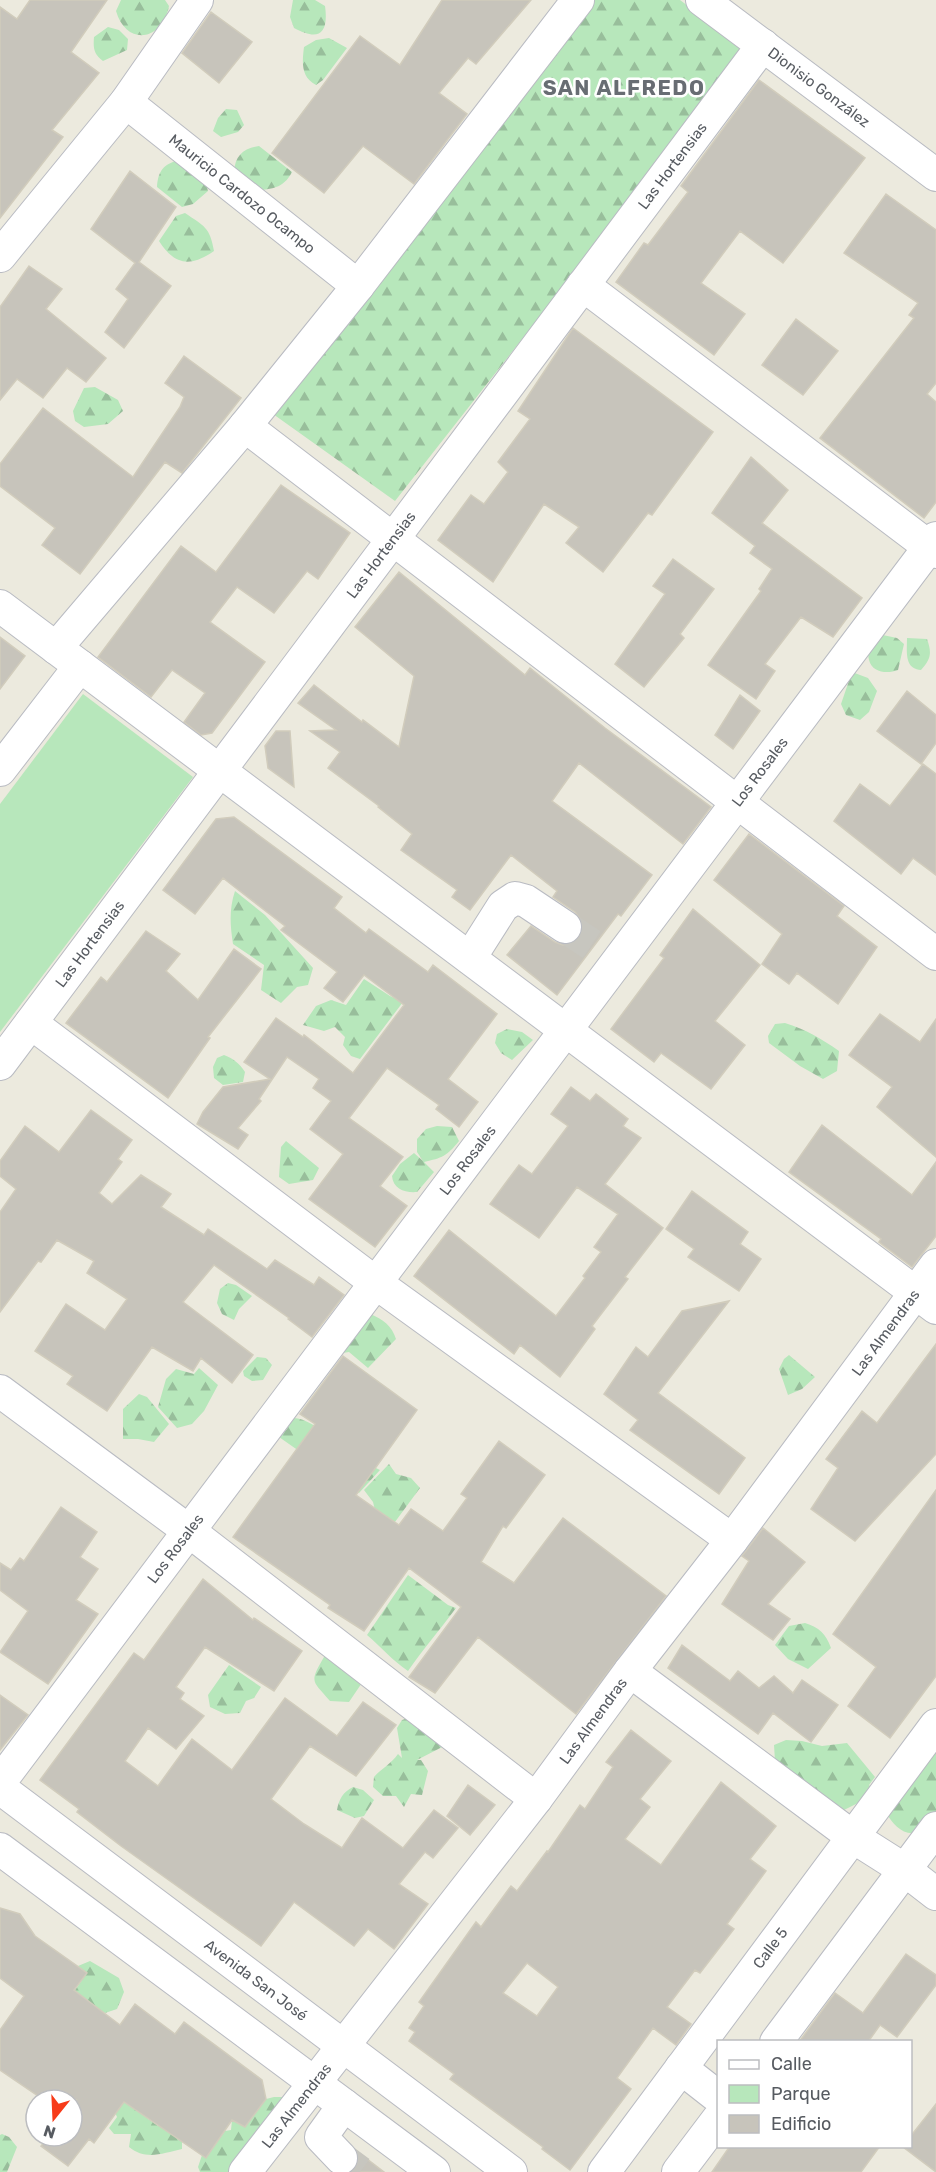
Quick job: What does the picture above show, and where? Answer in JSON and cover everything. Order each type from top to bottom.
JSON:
[{"type":"street","points":[[0,256],[126,102],[196,0]]},
{"type":"street","points":[[0,770],[68,657],[245,426],[358,286],[578,0]]},
{"type":"street","name":"Dionisio González","points":[[702,0],[933,168]]},
{"type":"street","name":"Las Hortensias","points":[[0,1064],[763,45]]},
{"type":"street","name":"Mauricio Cardozo Ocampo","points":[[126,102],[358,286]]},
{"type":"street","points":[[584,285],[934,546]]},
{"type":"street","points":[[245,426],[936,954]]},
{"type":"street","name":"Los Rosales","points":[[0,1782],[566,1030],[605,954],[738,802],[934,546]]},
{"type":"street","points":[[0,606],[926,1300]]},
{"type":"street","points":[[470,958],[503,906],[514,898],[526,901],[565,927]]},
{"type":"street","points":[[31,1023],[376,1283],[732,1540]]},
{"type":"street","name":"Las Almendras","points":[[245,2172],[536,1798],[630,1671],[732,1540],[926,1300],[936,1265]]},
{"type":"street","points":[[0,1391],[189,1531],[536,1798]]},
{"type":"street","points":[[630,1671],[853,1837],[905,1870],[936,1894]]},
{"type":"street","name":"Calle 5","points":[[604,2172],[936,1725]]},
{"type":"street","name":"Avenida San José","points":[[0,1788],[511,2172]]},
{"type":"street","points":[[778,2040],[936,1828]]},
{"type":"street","points":[[0,1849],[434,2172]]},
{"type":"street","points":[[681,2068],[717,2096]]},
{"type":"street","points":[[291,2112],[331,2147],[344,2105]]},
{"type":"street","points":[[678,2172],[717,2120]]},
{"type":"green space","points":[[121,0],[165,0],[169,6],[165,18],[152,33],[135,34],[121,22],[116,11]]},
{"type":"green space","points":[[293,0],[315,0],[325,6],[325,24],[320,33],[310,34],[294,28],[290,17]]},
{"type":"green space","points":[[595,0],[680,0],[748,51],[395,501],[273,414]]},
{"type":"green space","points":[[108,27],[119,30],[128,39],[127,50],[103,61],[95,51],[94,37]]},
{"type":"green space","points":[[329,38],[347,48],[323,80],[316,85],[305,74],[304,47],[316,40]]},
{"type":"green space","points":[[226,109],[237,110],[244,125],[238,132],[221,137],[213,131],[218,118]]},
{"type":"green space","points":[[259,146],[292,172],[280,185],[270,189],[251,191],[234,172],[235,166],[238,157],[244,151]]},
{"type":"green space","points":[[176,161],[205,180],[208,191],[193,204],[182,207],[157,187],[162,170]]},
{"type":"green space","points":[[185,213],[205,228],[214,251],[198,260],[177,259],[159,241],[176,216]]},
{"type":"green space","points":[[95,387],[118,400],[123,411],[108,424],[84,427],[75,421],[73,411],[84,388]]},
{"type":"green space","points":[[878,634],[897,638],[904,644],[898,670],[890,672],[873,668],[868,655],[870,639]]},
{"type":"green space","points":[[907,638],[927,639],[930,656],[921,670],[909,663]]},
{"type":"green space","points":[[852,672],[868,678],[877,691],[869,712],[860,720],[846,715],[841,704]]},
{"type":"green space","points":[[83,694],[193,777],[0,1032],[0,804]]},
{"type":"green space","points":[[235,891],[265,915],[313,968],[308,985],[297,987],[281,1003],[261,990],[264,965],[233,944],[231,917]]},
{"type":"green space","points":[[364,979],[403,1002],[360,1059],[351,1056],[343,1045],[345,1037],[335,1027],[324,1031],[303,1025],[316,1006],[331,1000],[346,1005]]},
{"type":"green space","points":[[785,1023],[813,1035],[839,1051],[837,1071],[823,1079],[800,1066],[769,1043],[768,1036],[775,1024]]},
{"type":"green space","points":[[507,1029],[522,1032],[533,1040],[512,1060],[501,1053],[495,1043],[497,1034]]},
{"type":"green space","points":[[224,1055],[243,1069],[245,1072],[243,1082],[223,1085],[214,1078],[213,1067],[217,1058]]},
{"type":"green space","points":[[437,1126],[452,1127],[459,1141],[444,1156],[424,1162],[434,1172],[417,1192],[400,1189],[392,1176],[400,1164],[414,1153],[423,1161],[417,1152],[417,1139],[426,1129]]},
{"type":"green space","points":[[286,1141],[319,1168],[313,1180],[289,1184],[279,1177],[281,1147]]},
{"type":"green space","points":[[228,1283],[236,1285],[252,1296],[239,1309],[234,1320],[222,1314],[217,1303],[220,1289]]},
{"type":"green space","points":[[370,1314],[386,1324],[396,1339],[368,1368],[349,1352],[330,1355]]},
{"type":"green space","points":[[789,1355],[815,1377],[802,1389],[788,1395],[779,1369]]},
{"type":"green space","points":[[257,1357],[266,1358],[272,1365],[263,1380],[252,1381],[244,1376],[243,1371]]},
{"type":"green space","points":[[199,1368],[218,1385],[204,1411],[192,1424],[177,1428],[158,1407],[166,1379],[176,1369],[194,1374]]},
{"type":"green space","points":[[139,1394],[147,1397],[169,1424],[154,1442],[123,1439],[123,1409]]},
{"type":"green space","points":[[293,1418],[312,1424],[324,1431],[380,1470],[359,1493],[279,1437]]},
{"type":"green space","points":[[389,1464],[396,1474],[411,1478],[420,1488],[392,1526],[375,1510],[373,1502],[364,1490]]},
{"type":"green space","points":[[408,1575],[448,1605],[456,1608],[408,1671],[367,1635]]},
{"type":"green space","points":[[805,1623],[821,1632],[831,1648],[808,1669],[788,1659],[775,1645],[789,1626]]},
{"type":"green space","points":[[333,1654],[368,1674],[349,1702],[330,1701],[316,1685],[316,1672],[324,1657]]},
{"type":"green space","points":[[229,1665],[261,1687],[254,1698],[246,1701],[240,1713],[225,1714],[210,1707],[208,1695]]},
{"type":"green space","points":[[411,1717],[446,1745],[417,1760],[421,1760],[428,1771],[422,1795],[411,1794],[404,1807],[396,1796],[383,1796],[373,1787],[374,1777],[377,1774],[398,1754],[402,1758],[397,1728],[402,1720]]},
{"type":"green space","points":[[936,1728],[936,1819],[915,1833],[906,1832],[887,1814],[906,1780],[916,1779],[915,1773]]},
{"type":"green space","points":[[786,1740],[822,1746],[847,1743],[875,1777],[869,1785],[874,1791],[862,1801],[840,1812],[775,1761],[774,1745]]},
{"type":"green space","points":[[353,1787],[363,1790],[374,1800],[364,1816],[355,1818],[337,1810],[342,1796]]},
{"type":"green space","points":[[90,1961],[119,1978],[124,1992],[117,2009],[105,2013],[73,1993],[87,1973],[78,1966]]},
{"type":"green space","points":[[104,2087],[158,2126],[166,2115],[182,2140],[182,2149],[148,2155],[129,2147],[131,2134],[114,2134],[109,2128],[117,2117]]},
{"type":"green space","points":[[286,2097],[255,2172],[200,2172],[198,2167],[202,2155],[206,2158],[225,2131],[231,2130],[232,2120],[245,2127],[266,2099]]},
{"type":"green space","points":[[0,2135],[9,2137],[17,2147],[7,2172],[0,2172]]},
{"type":"building","points":[[30,0],[107,0],[71,52],[99,73],[52,130],[63,137],[0,218],[0,7],[17,19]]},
{"type":"building","points":[[442,0],[531,0],[476,64],[468,58],[439,93],[467,114],[414,184],[363,146],[324,193],[272,153],[360,36],[400,65]]},
{"type":"building","points":[[211,12],[252,42],[219,83],[182,53]]},
{"type":"building","points":[[759,80],[865,158],[783,263],[740,231],[701,283],[745,314],[714,355],[616,282],[644,243],[648,245],[688,192],[681,186]]},
{"type":"building","points":[[130,171],[176,207],[139,262],[171,286],[124,348],[105,332],[128,299],[116,289],[135,263],[91,229]]},
{"type":"building","points":[[886,194],[936,230],[936,383],[927,394],[936,402],[936,502],[924,518],[820,438],[914,318],[909,315],[918,303],[844,253]]},
{"type":"building","points":[[29,266],[62,289],[46,309],[106,358],[86,382],[67,368],[43,398],[17,379],[0,400],[0,307]]},
{"type":"building","points":[[796,319],[838,351],[803,395],[762,365]]},
{"type":"building","points":[[573,328],[713,432],[652,515],[648,513],[603,572],[566,543],[579,527],[544,504],[493,582],[438,540],[471,495],[484,504],[508,472],[498,462],[530,419],[518,411]]},
{"type":"building","points":[[184,356],[241,398],[182,473],[165,462],[80,574],[42,545],[55,528],[0,486],[0,464],[43,408],[133,477],[180,407],[184,397],[165,383]]},
{"type":"building","points":[[751,457],[788,490],[762,523],[862,598],[833,637],[801,617],[765,664],[775,671],[756,699],[708,665],[761,591],[759,589],[772,569],[750,553],[755,546],[712,513]]},
{"type":"building","points":[[281,485],[350,533],[318,579],[307,571],[274,613],[237,587],[210,622],[265,662],[212,733],[201,735],[184,722],[205,693],[172,670],[151,697],[98,657],[181,546],[216,572]]},
{"type":"building","points":[[673,559],[714,589],[680,634],[684,638],[644,687],[615,664],[665,594],[653,586]]},
{"type":"building","points":[[399,572],[525,675],[530,668],[605,728],[711,807],[683,844],[579,763],[552,801],[652,875],[621,916],[618,914],[557,995],[507,955],[531,926],[563,945],[572,943],[580,937],[583,929],[581,920],[575,912],[553,897],[557,891],[511,855],[470,910],[452,897],[457,890],[401,850],[412,834],[328,768],[340,752],[310,731],[336,730],[298,703],[314,685],[399,747],[414,676],[355,627]]},
{"type":"building","points":[[0,637],[25,656],[0,689]]},
{"type":"building","points":[[907,691],[936,715],[936,743],[921,764],[877,731]]},
{"type":"building","points":[[740,695],[760,711],[733,749],[715,735]]},
{"type":"building","points":[[276,731],[290,731],[294,787],[268,768],[265,746]]},
{"type":"building","points":[[923,764],[936,774],[936,875],[913,858],[901,874],[834,821],[860,784],[890,806]]},
{"type":"building","points":[[234,817],[342,897],[334,908],[366,933],[369,929],[428,972],[433,965],[497,1014],[448,1079],[478,1102],[459,1127],[436,1109],[439,1105],[387,1068],[349,1118],[403,1157],[380,1186],[407,1206],[375,1247],[309,1199],[343,1154],[310,1129],[331,1101],[313,1088],[319,1079],[287,1057],[259,1099],[261,1101],[238,1128],[248,1135],[238,1149],[197,1124],[203,1112],[223,1087],[270,1079],[244,1062],[276,1018],[303,1037],[304,1035],[353,1073],[404,1005],[364,975],[343,1002],[324,988],[337,972],[281,930],[285,926],[223,878],[195,914],[163,890],[216,819]]},
{"type":"building","points":[[749,834],[844,906],[837,916],[877,947],[838,1004],[797,973],[789,984],[762,964],[782,934],[714,880]]},
{"type":"building","points":[[693,909],[760,965],[715,1021],[745,1045],[711,1089],[661,1053],[654,1062],[611,1029],[664,958],[660,955]]},
{"type":"building","points":[[146,931],[180,954],[166,971],[198,1000],[234,949],[261,969],[208,1037],[210,1038],[168,1098],[66,1023],[101,977],[107,982]]},
{"type":"building","points":[[880,1014],[920,1042],[936,1019],[936,1157],[877,1107],[892,1087],[849,1055]]},
{"type":"building","points":[[571,1087],[590,1101],[596,1094],[628,1119],[623,1126],[641,1138],[605,1184],[663,1228],[625,1277],[628,1279],[592,1326],[595,1329],[560,1377],[520,1345],[514,1354],[414,1276],[449,1230],[556,1316],[585,1278],[583,1276],[601,1252],[594,1247],[618,1214],[577,1187],[539,1238],[490,1204],[519,1165],[532,1174],[568,1126],[551,1114]]},
{"type":"building","points":[[91,1110],[132,1140],[118,1159],[122,1162],[99,1193],[112,1204],[141,1175],[171,1194],[161,1207],[204,1235],[208,1229],[267,1269],[275,1260],[314,1285],[319,1277],[344,1295],[312,1337],[214,1265],[183,1302],[253,1355],[232,1383],[201,1358],[193,1371],[152,1347],[107,1411],[67,1384],[73,1376],[35,1351],[66,1304],[105,1330],[127,1299],[87,1273],[94,1261],[57,1240],[41,1262],[38,1261],[0,1312],[0,1212],[16,1189],[0,1176],[0,1161],[25,1126],[59,1152]]},
{"type":"building","points":[[822,1125],[912,1195],[936,1162],[936,1236],[912,1267],[879,1242],[881,1239],[789,1172]]},
{"type":"building","points":[[692,1191],[748,1232],[740,1244],[761,1259],[739,1291],[688,1257],[694,1249],[666,1229]]},
{"type":"building","points":[[729,1301],[658,1393],[745,1458],[719,1494],[630,1430],[638,1420],[604,1394],[636,1347],[648,1357],[682,1311]]},
{"type":"building","points":[[936,1344],[936,1454],[855,1541],[811,1509],[838,1468],[826,1459],[862,1411],[877,1423]]},
{"type":"building","points":[[343,1356],[417,1410],[356,1495],[399,1525],[411,1509],[443,1531],[467,1498],[461,1494],[499,1441],[545,1475],[506,1528],[503,1526],[481,1562],[514,1583],[563,1518],[666,1596],[576,1714],[478,1637],[435,1693],[409,1677],[461,1607],[409,1568],[364,1631],[328,1608],[330,1605],[233,1537],[315,1424],[300,1414]]},
{"type":"building","points":[[936,1490],[936,1676],[890,1738],[848,1706],[876,1667],[833,1634]]},
{"type":"building","points":[[61,1507],[97,1532],[80,1557],[98,1569],[76,1600],[98,1614],[48,1684],[0,1652],[28,1611],[0,1590],[0,1563],[11,1570],[20,1558],[24,1561]]},
{"type":"building","points":[[763,1528],[805,1562],[768,1604],[790,1619],[773,1640],[722,1604],[749,1561],[742,1556]]},
{"type":"building","points":[[203,1579],[253,1620],[254,1618],[302,1651],[274,1691],[205,1647],[176,1687],[184,1693],[180,1699],[204,1716],[176,1749],[148,1728],[125,1761],[158,1786],[192,1739],[232,1770],[285,1698],[337,1736],[363,1702],[396,1725],[356,1776],[310,1746],[271,1799],[304,1824],[342,1848],[362,1818],[403,1848],[434,1810],[458,1828],[433,1858],[425,1852],[399,1884],[428,1904],[394,1949],[368,1929],[354,1946],[294,1902],[261,1946],[121,1846],[77,1812],[79,1809],[40,1780],[134,1653],[144,1660]]},
{"type":"building","points":[[682,1645],[730,1681],[738,1671],[759,1688],[774,1676],[793,1693],[802,1680],[838,1705],[811,1742],[773,1713],[758,1734],[668,1668]]},
{"type":"building","points":[[0,1695],[28,1715],[0,1750]]},
{"type":"building","points":[[631,1730],[671,1761],[640,1799],[650,1807],[625,1839],[661,1865],[721,1782],[776,1826],[750,1859],[766,1871],[727,1924],[734,1929],[700,1973],[695,1970],[667,2007],[691,2024],[676,2045],[653,2028],[617,2078],[631,2089],[570,2170],[542,2149],[543,2147],[450,2079],[454,2074],[409,2041],[415,2032],[409,2028],[424,2006],[419,2002],[476,1922],[481,1927],[511,1886],[517,1891],[548,1852],[580,1805],[585,1809],[613,1767],[606,1762]],"holes":[[[527,1963],[558,1987],[537,2016],[503,1993]]]},
{"type":"building","points":[[468,1785],[495,1805],[470,1835],[447,1816]]},
{"type":"building","points":[[0,1908],[20,1914],[35,1936],[87,1973],[74,1990],[120,2025],[135,2004],[175,2034],[184,2022],[262,2080],[266,2099],[245,2127],[232,2120],[206,2158],[124,2102],[94,2143],[89,2139],[84,2145],[84,2088],[26,2088],[0,2070],[0,2030],[24,1996],[0,1978]]},
{"type":"building","points":[[906,1954],[936,1975],[936,1985],[897,2037],[880,2025],[869,2040],[800,2040],[835,1993],[863,2013]]},
{"type":"building","points":[[936,2104],[936,2172],[904,2148],[912,2148],[912,2134]]},
{"type":"building","points":[[44,2148],[82,2148],[68,2166]]},
{"type":"building","points":[[729,2148],[879,2148],[861,2172],[712,2172]]},
{"type":"building","points":[[358,2152],[384,2172],[352,2172],[358,2164]]},
{"type":"tunnel","points":[[565,927],[594,946]]},
{"type":"tunnel","points":[[341,2158],[360,2172]]},
{"type":"district","name":"SAN ALFREDO","points":[[624,88]]}]
